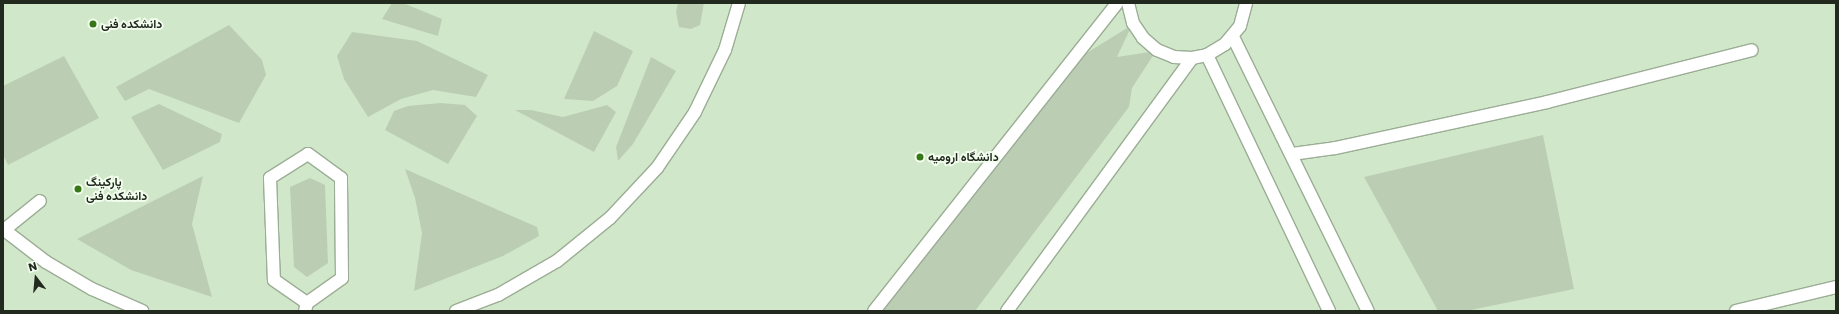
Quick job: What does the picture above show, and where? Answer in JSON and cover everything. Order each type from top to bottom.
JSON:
[{"type":"lane","points":[[456,311],[498,295],[557,261],[610,218],[657,168],[695,112],[725,50],[739,3]]},
{"type":"lane","points":[[874,311],[1117,3]]},
{"type":"lane","points":[[1128,3],[1133,23],[1143,38],[1157,50],[1174,57],[1192,58],[1207,55],[1233,37],[1240,26],[1246,3]]},
{"type":"lane","points":[[1233,37],[1292,154],[1368,311]]},
{"type":"lane","points":[[1292,154],[1334,148],[1547,102],[1752,50]]},
{"type":"lane","points":[[1207,55],[1329,311]]},
{"type":"lane","points":[[1007,311],[1192,58]]},
{"type":"lane","points":[[308,154],[341,178],[342,278],[306,307],[274,280],[270,178],[308,154]]},
{"type":"lane","points":[[40,201],[3,229],[46,262],[92,289],[142,311]]},
{"type":"lane","points":[[1736,311],[1836,287]]},
{"type":"shaded area","name":"دانشگاه ارومیه","points":[[3,3],[1836,3],[1836,311],[3,311]]},
{"type":"shaded area","points":[[392,3],[403,3],[442,19],[438,36],[382,19]]},
{"type":"shaded area","points":[[678,3],[704,3],[700,25],[691,29],[679,27],[676,12]]},
{"type":"shaded area","points":[[229,25],[262,60],[266,75],[239,123],[149,89],[125,101],[116,87]]},
{"type":"shaded area","points":[[1132,25],[1117,57],[1156,51],[1132,88],[1129,107],[975,311],[877,311],[1072,62]]},
{"type":"shaded area","points":[[594,31],[633,51],[617,86],[593,101],[564,99]]},
{"type":"shaded area","points":[[352,32],[417,41],[488,75],[476,97],[433,90],[401,99],[368,117],[344,79],[337,56]]},
{"type":"shaded area","points":[[64,56],[99,118],[8,165],[3,155],[3,86]]},
{"type":"shaded area","points":[[651,57],[676,71],[633,144],[618,161],[616,147]]},
{"type":"shaded area","points":[[440,103],[465,105],[477,116],[448,164],[385,130],[394,111],[408,106]]},
{"type":"shaded area","points":[[159,104],[222,134],[220,142],[163,170],[131,117]]},
{"type":"shaded area","points":[[607,105],[616,112],[594,152],[515,110],[531,110],[563,117]]},
{"type":"shaded area","points":[[1543,135],[1574,289],[1466,311],[1438,311],[1364,177]]},
{"type":"shaded area","points":[[405,169],[537,227],[539,236],[503,256],[414,291],[422,233],[415,198]]},
{"type":"shaded area","points":[[203,176],[192,224],[212,297],[131,270],[77,239]]},
{"type":"shaded area","points":[[310,178],[325,185],[328,263],[307,277],[294,267],[290,187]]},
{"type":"place","name":"دانشکده فنی","points":[[93,24]]},
{"type":"place","name":"دانشگاه ارومیه","points":[[920,157]]},
{"type":"place","name":"پارکینگ دانشکده فنی","points":[[78,189]]}]
